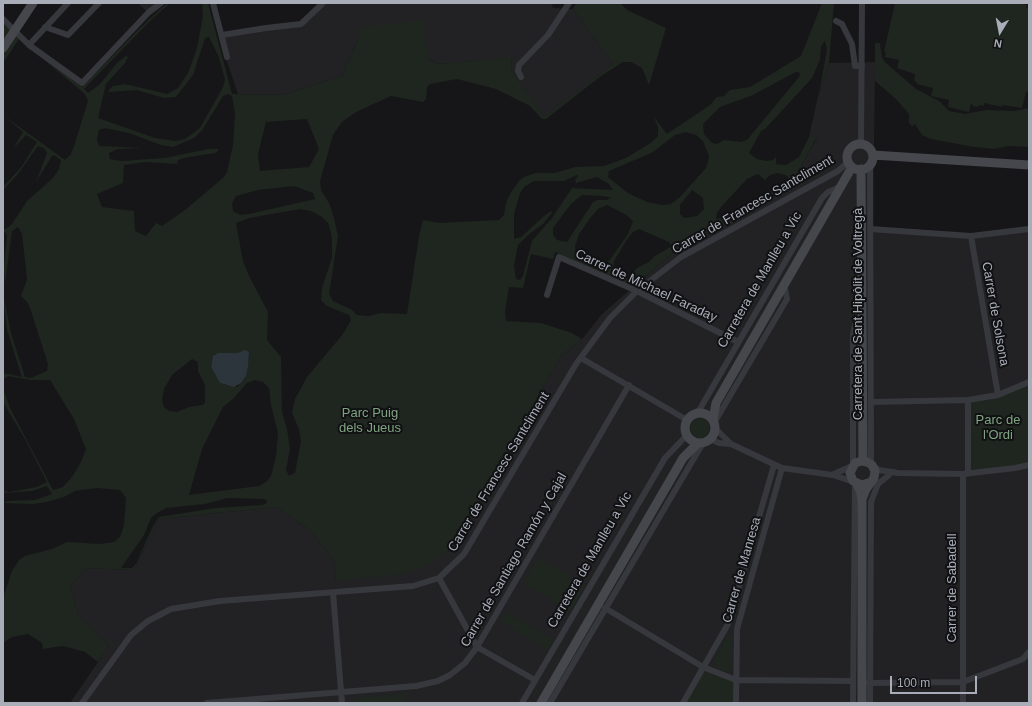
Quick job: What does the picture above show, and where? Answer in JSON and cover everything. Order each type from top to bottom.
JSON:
[{"type":"street","points":[[3,48],[33,3]]},
{"type":"street","points":[[29,45],[68,3]]},
{"type":"street","points":[[45,27],[68,35],[99,3]]},
{"type":"street","points":[[3,19],[29,45],[82,83],[150,12],[161,3]]},
{"type":"street","points":[[213,3],[227,57]]},
{"type":"street","points":[[222,35],[301,24],[323,3]]},
{"type":"street","points":[[521,77],[518,71],[519,65],[548,35],[569,3]]},
{"type":"street","points":[[861,144],[862,3]]},
{"type":"street","points":[[836,21],[842,24],[852,44],[855,66],[862,66]]},
{"type":"street","points":[[861,144],[869,147],[873,155],[870,165],[854,166],[850,150],[861,144]]},
{"type":"street","points":[[873,155],[1029,165]]},
{"type":"street","name":"Carretera de Sant Hipòlit de Voltregà","points":[[869,464],[871,402],[870,165]]},
{"type":"street","name":"Carretera de Manlleu a Vic","points":[[714,424],[716,403],[840,187],[854,166]]},
{"type":"street","name":"Carretera de Sant Hipòlit de Voltregà","points":[[854,166],[863,245],[863,319],[869,464]]},
{"type":"street","name":"Carrer de Francesc Santcliment","points":[[82,703],[131,635],[148,621],[171,609],[220,601],[413,586],[439,578],[464,554],[581,358],[610,318],[637,291],[681,257],[838,171],[854,166]]},
{"type":"street","name":"Carretera de Manlleu a Vic","points":[[700,414],[738,342],[822,198],[828,192],[840,187]]},
{"type":"street","points":[[863,245],[870,233],[971,236],[1029,229]]},
{"type":"street","name":"Carrer de Solsona","points":[[971,236],[998,395]]},
{"type":"street","name":"Carrer de Michael Faraday","points":[[547,295],[559,257],[637,291],[738,342]]},
{"type":"street","points":[[550,703],[787,299],[784,284]]},
{"type":"street","name":"Carretera de Sant Hipòlit de Voltregà","points":[[853,466],[853,335],[856,325],[863,319]]},
{"type":"street","points":[[581,358],[687,420]]},
{"type":"street","points":[[871,402],[968,400],[998,395],[1029,382]]},
{"type":"street","name":"Carrer de Santiago Ramón y Cajal","points":[[207,703],[416,686],[438,681],[450,675],[466,663],[477,647],[629,385]]},
{"type":"street","name":"Carrer de Sabadell","points":[[963,703],[968,400]]},
{"type":"street","name":"Carretera de Manlleu a Vic","points":[[700,414],[716,403]]},
{"type":"street","points":[[686,454],[687,436],[685,427],[687,420],[700,414],[714,424],[731,444]]},
{"type":"street","points":[[687,436],[704,442],[731,444],[782,468],[828,474],[864,485],[872,480],[898,473]]},
{"type":"street","name":"Carretera de Manlleu a Vic","points":[[522,703],[666,458],[687,436]]},
{"type":"street","points":[[541,703],[686,454],[704,442]]},
{"type":"street","points":[[869,464],[875,473],[864,493],[862,503],[870,522]]},
{"type":"street","points":[[828,474],[842,472],[853,466],[869,464],[884,471],[898,473],[966,474],[1029,465]]},
{"type":"street","points":[[683,703],[728,624],[774,465]]},
{"type":"street","points":[[853,466],[850,475],[861,493],[862,503],[862,703]]},
{"type":"street","name":"Carrer de Manresa","points":[[736,703],[737,629],[782,468]]},
{"type":"street","points":[[870,703],[870,522],[873,493],[878,484],[889,475]]},
{"type":"street","points":[[853,703],[855,483]]},
{"type":"street","points":[[439,578],[477,647],[535,680]]},
{"type":"street","points":[[333,593],[342,703]]},
{"type":"street","points":[[605,608],[703,668],[736,680],[853,681]]},
{"type":"street","points":[[869,683],[963,682],[1023,659],[1029,652]]},
{"type":"shaded area","points":[[138,3],[156,3],[146,11]]},
{"type":"shaded area","points":[[328,3],[551,3],[553,8],[573,9],[613,64],[544,118],[511,70],[512,58],[439,64],[428,59],[358,40],[342,76],[283,95],[238,94],[219,38],[301,24]]},
{"type":"shaded area","points":[[875,62],[873,228],[971,237],[1029,230],[1029,703],[70,703],[109,646],[78,615],[70,586],[86,568],[134,570],[159,519],[276,507],[310,530],[334,560],[336,581],[448,551],[561,356],[582,339],[602,314],[674,252],[790,186],[817,138],[809,137],[817,100],[829,63]]},
{"type":"shaded area","points":[[245,350],[249,352],[248,366],[246,376],[241,383],[234,387],[220,383],[211,367],[213,356],[218,353],[238,353]]},
{"type":"green space","name":"Parc Puig dels Jueus","points":[[167,3],[170,3],[151,20],[84,89],[88,93],[100,84],[117,63],[126,56],[128,57],[125,63],[106,84],[98,118],[155,138],[176,141],[185,139],[200,128],[223,87],[225,79],[218,55],[209,37],[205,38],[193,75],[176,97],[164,98],[137,90],[108,91],[113,86],[125,84],[167,94],[178,88],[188,73],[197,48],[203,16],[202,3],[208,3],[232,94],[283,95],[342,76],[358,40],[359,27],[423,20],[428,59],[439,64],[512,57],[511,70],[544,117],[613,64],[573,9],[576,3],[620,3],[627,10],[666,28],[649,85],[642,68],[631,62],[623,62],[601,76],[546,119],[542,119],[530,106],[496,89],[457,79],[430,84],[427,87],[426,99],[423,102],[391,96],[356,112],[342,122],[333,135],[320,181],[321,190],[329,203],[338,236],[329,294],[333,301],[352,310],[357,315],[369,316],[381,313],[407,314],[419,236],[423,220],[440,223],[499,220],[504,215],[506,203],[510,194],[519,181],[524,177],[536,173],[555,173],[575,167],[604,166],[626,158],[652,142],[658,136],[658,128],[654,117],[667,134],[710,105],[717,97],[724,96],[730,90],[750,87],[801,56],[822,3],[834,3],[829,63],[819,93],[827,50],[825,41],[821,46],[820,60],[812,78],[766,128],[761,131],[749,153],[757,159],[766,161],[773,160],[776,157],[776,164],[786,165],[799,157],[809,137],[817,137],[790,186],[674,252],[633,287],[555,252],[553,259],[531,254],[523,288],[509,287],[505,312],[506,321],[541,323],[572,333],[582,339],[561,356],[448,551],[425,567],[404,574],[336,581],[334,560],[310,530],[276,507],[159,519],[134,570],[86,568],[70,586],[78,615],[109,646],[98,662],[85,652],[71,648],[62,646],[43,649],[42,643],[28,634],[12,637],[3,643],[3,598],[12,571],[19,560],[25,556],[52,549],[67,542],[100,544],[114,542],[120,537],[124,525],[126,498],[120,490],[97,488],[75,491],[64,497],[47,502],[32,504],[3,503],[8,501],[35,500],[52,494],[47,486],[32,491],[3,493],[3,491],[9,492],[37,487],[47,482],[26,441],[3,402],[3,388],[10,408],[53,490],[63,487],[72,477],[81,462],[86,449],[74,419],[50,380],[31,380],[8,376],[3,380],[3,373],[22,377],[7,330],[3,294],[11,333],[25,377],[31,378],[47,371],[48,364],[30,308],[21,296],[27,279],[22,234],[18,227],[12,231],[5,284],[4,267],[7,235],[3,230],[12,224],[27,201],[53,178],[59,169],[61,160],[54,155],[52,156],[36,182],[47,153],[44,148],[38,146],[18,174],[3,190],[3,187],[22,166],[37,142],[26,135],[13,149],[23,132],[3,115],[65,160],[71,154],[88,101],[85,94],[19,39],[3,63],[3,24],[82,87]],"holes":[[[796,72],[800,73],[799,77],[747,140],[741,142],[724,140],[717,144],[712,143],[704,134],[703,124],[720,107],[753,95]],[[228,94],[232,96],[235,114],[233,145],[227,172],[224,177],[185,210],[162,226],[156,223],[146,236],[135,231],[134,211],[102,207],[97,194],[123,183],[124,165],[146,162],[177,164],[178,160],[215,153],[218,149],[208,149],[165,158],[121,161],[110,159],[109,153],[118,149],[144,148],[99,146],[97,140],[99,130],[105,128],[129,133],[161,145],[173,147],[194,138],[203,129],[223,96]],[[307,119],[319,149],[309,167],[260,171],[258,154],[266,122]],[[686,132],[696,135],[703,141],[709,156],[706,168],[680,197],[671,204],[662,205],[647,202],[628,193],[608,177],[609,171],[653,152],[675,135]],[[778,173],[788,176],[788,181],[724,218],[716,219],[717,213],[721,207],[747,179],[758,174],[765,180],[770,175]],[[577,175],[578,176],[575,180],[576,183],[597,177],[609,184],[613,190],[572,188],[552,218],[532,241],[523,276],[520,280],[516,279],[514,266],[518,245],[528,235],[543,224],[552,213],[551,211],[544,216],[521,237],[514,239],[514,214],[520,193],[524,187],[534,181],[564,181]],[[294,186],[313,193],[315,199],[240,215],[233,211],[232,203],[236,196],[258,190]],[[692,190],[703,198],[704,209],[697,216],[684,218],[680,214],[680,205]],[[582,195],[611,198],[593,202],[567,242],[557,240],[553,235],[553,228],[571,204]],[[607,205],[625,214],[633,221],[628,234],[604,268],[584,262],[576,254],[575,247],[579,234],[598,209]],[[300,209],[311,211],[322,217],[328,223],[332,237],[332,258],[322,288],[321,300],[327,306],[349,315],[351,320],[343,334],[307,377],[295,399],[292,413],[299,429],[301,441],[295,473],[289,476],[286,470],[290,449],[287,429],[282,412],[281,357],[267,340],[268,312],[249,276],[243,261],[236,223],[249,218]],[[639,229],[669,242],[672,246],[655,256],[649,262],[637,268],[628,279],[622,278],[613,272],[614,261],[633,232]],[[216,354],[249,354],[245,378],[237,387],[222,384],[212,369],[211,364]],[[192,359],[198,362],[198,371],[205,385],[205,403],[177,412],[169,411],[164,407],[162,400],[164,389],[172,375]],[[255,380],[263,382],[269,388],[271,405],[278,433],[276,456],[271,476],[266,482],[259,486],[189,495],[202,449],[223,407],[233,399],[247,383]],[[227,498],[264,499],[267,501],[267,503],[262,505],[216,508],[159,517],[153,526],[136,564],[132,568],[121,568],[144,535],[151,518],[166,508],[205,504]]]},
{"type":"green space","points":[[895,3],[1017,3],[1027,5],[1026,8],[1029,9],[1029,92],[1026,92],[1022,108],[1002,105],[1002,107],[984,103],[984,106],[979,105],[978,107],[973,106],[971,103],[969,112],[948,107],[949,100],[931,96],[933,88],[917,84],[917,82],[914,81],[915,74],[897,68],[899,60],[885,57],[886,53],[884,52]]},
{"type":"green space","points":[[875,43],[880,43],[882,58],[886,63],[916,89],[939,101],[949,111],[965,114],[986,110],[1015,111],[1029,108],[1029,147],[1008,146],[994,149],[974,147],[931,139],[922,135],[915,124],[912,126],[909,123],[909,114],[896,99],[875,81]]},
{"type":"green space","name":"Parc de l'Ordi","points":[[1029,382],[1029,465],[968,473],[968,400],[998,395]]},
{"type":"green space","points":[[700,418],[707,421],[710,428],[707,435],[700,438],[693,435],[690,428],[693,421]]},
{"type":"green space","points":[[538,558],[586,585],[571,611],[523,583]]},
{"type":"green space","points":[[506,612],[554,640],[548,650],[500,621]]},
{"type":"green space","points":[[732,633],[732,667],[730,671],[725,672],[716,668],[714,660],[728,634]]},
{"type":"green space","points":[[703,667],[736,680],[736,703],[683,703]]},
{"type":"green space","points":[[405,693],[406,703],[351,703],[355,698]]}]
